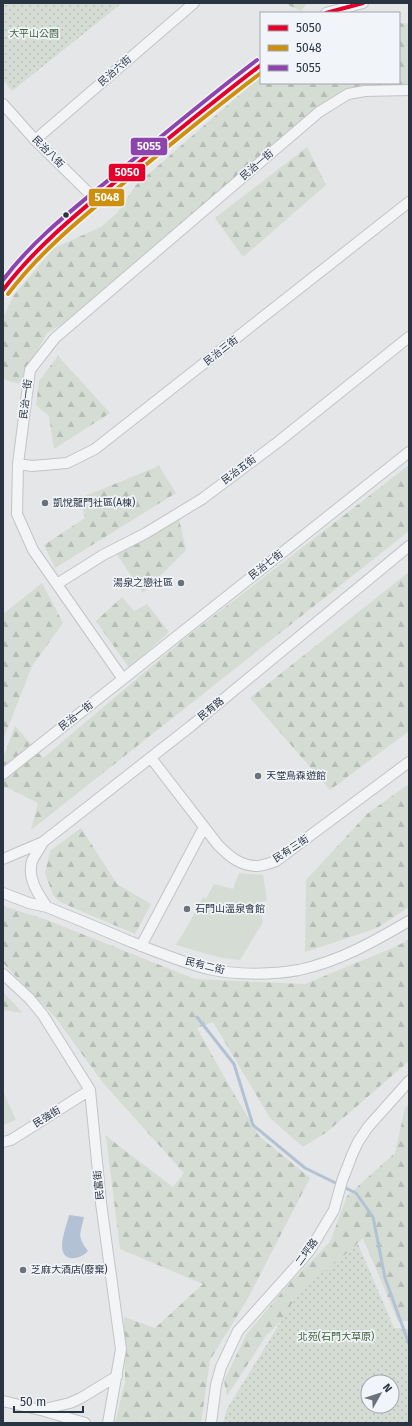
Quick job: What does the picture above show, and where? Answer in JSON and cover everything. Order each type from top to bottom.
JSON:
[{"type":"street","name":"民治六街","points":[[36,140],[194,3]]},
{"type":"street","points":[[326,12],[331,3]]},
{"type":"street","points":[[330,12],[363,3]]},
{"type":"street","points":[[3,290],[15,274],[44,243],[180,128],[260,66]]},
{"type":"street","name":"民治一街","points":[[3,774],[123,679],[33,550],[17,514],[18,464],[30,370],[55,338],[319,112],[348,94],[365,91],[409,90]]},
{"type":"street","name":"民治八街","points":[[3,104],[36,140],[95,199]]},
{"type":"street","name":"民治三街","points":[[18,464],[32,466],[67,464],[95,449],[409,202]]},
{"type":"street","name":"民治五街","points":[[57,584],[103,555],[146,533],[202,499],[278,442],[409,338]]},
{"type":"street","name":"民治七街","points":[[123,679],[409,452]]},
{"type":"street","name":"民有路","points":[[3,859],[43,842],[151,758],[409,546]]},
{"type":"street","name":"民有三街","points":[[151,758],[218,845],[229,857],[244,863],[258,866],[276,861],[409,762]]},
{"type":"street","points":[[142,946],[204,827]]},
{"type":"street","points":[[43,842],[32,862],[32,876],[37,893],[47,907]]},
{"type":"street","name":"民有二街","points":[[3,892],[30,903],[47,907],[142,946],[210,969],[239,974],[278,973],[299,970],[331,961],[362,948],[409,921]]},
{"type":"street","name":"民富街","points":[[3,974],[29,998],[43,1015],[90,1090],[101,1203],[121,1349],[108,1423]]},
{"type":"street","name":"二坪路","points":[[211,1423],[216,1385],[228,1350],[238,1331],[310,1250],[334,1210],[342,1181],[358,1142],[368,1127],[409,1081]]},
{"type":"street","name":"民強街","points":[[3,1142],[11,1140],[90,1090]]},
{"type":"street","points":[[40,1410],[70,1403],[117,1376]]},
{"type":"street","points":[[3,1401],[85,1423]]},
{"type":"green space","name":"大平山公園","points":[[3,3],[122,3],[12,91],[3,80]]},
{"type":"green space","points":[[287,3],[307,3],[301,11]]},
{"type":"green space","points":[[400,23],[409,24],[409,87],[355,90],[264,157],[71,319],[47,333],[19,384],[3,379],[3,318],[14,295],[54,248],[101,227],[117,213],[136,185],[260,77],[260,84],[400,84]]},
{"type":"green space","points":[[307,147],[326,185],[243,257],[215,218]]},
{"type":"green space","points":[[58,356],[110,413],[54,449],[49,416],[36,405],[39,381]]},
{"type":"green space","points":[[409,465],[409,531],[31,830],[38,803],[3,787],[3,758],[15,726],[43,758],[184,639]]},
{"type":"green space","points":[[159,466],[176,493],[55,568],[44,545],[85,518],[80,498]]},
{"type":"green space","points":[[179,519],[186,550],[143,593],[116,553]]},
{"type":"green space","points":[[409,572],[409,731],[330,790],[250,698]]},
{"type":"green space","points":[[42,583],[63,623],[32,666],[3,740],[3,614]]},
{"type":"green space","points":[[122,597],[134,611],[147,604],[169,632],[129,668],[96,621]]},
{"type":"green space","points":[[409,784],[409,907],[377,928],[305,952],[306,880],[368,813]]},
{"type":"green space","points":[[81,828],[117,884],[151,904],[135,934],[60,902],[53,895],[45,873],[50,851]]},
{"type":"green space","points":[[239,873],[263,875],[267,900],[257,904],[263,922],[240,960],[222,958],[176,945],[203,897],[206,899],[214,884],[233,889]]},
{"type":"green space","points":[[3,906],[47,920],[195,979],[305,984],[397,946],[409,939],[409,1061],[327,1132],[303,1147],[270,1118],[213,1022],[197,1028],[259,1136],[310,1178],[247,1300],[210,1360],[201,1423],[115,1423],[125,1382],[124,1317],[155,1328],[203,1284],[120,1249],[106,1136],[173,1187],[184,1173],[104,1084],[55,1017],[3,963]]},
{"type":"green space","points":[[3,992],[23,1013],[3,1010]]},
{"type":"green space","points":[[3,1091],[16,1120],[3,1125]]},
{"type":"green space","points":[[409,1104],[409,1321],[398,1321],[363,1238],[266,1336],[227,1396],[224,1381],[246,1335],[287,1286],[330,1242],[347,1196],[395,1153],[405,1108]]},
{"type":"green space","name":"北苑(石門大草原)","points":[[358,1244],[394,1328],[409,1329],[409,1423],[223,1423],[227,1409],[299,1292]]},
{"type":"water","points":[[69,1215],[84,1217],[80,1235],[82,1242],[88,1251],[77,1258],[70,1258],[65,1255],[62,1246]]},
{"type":"waterway","points":[[197,1017],[234,1064],[253,1125],[305,1168],[356,1193],[373,1217],[385,1278],[409,1344]]},
{"type":"transit line","name":"5050","points":[[330,12],[363,3]]},
{"type":"transit line","name":"5055","points":[[3,280],[27,252],[68,214],[183,118],[257,60]]},
{"type":"transit line","name":"5050","points":[[3,290],[28,260],[70,220],[187,123],[260,66]]},
{"type":"transit line","name":"5048","points":[[8,294],[33,264],[75,224],[190,129],[260,74]]},
{"type":"place","name":"凱悅龍門社區(A棟)","points":[[45,503]]},
{"type":"place","name":"湯泉之戀社區","points":[[181,583]]},
{"type":"place","name":"天堂鳥森遊館","points":[[258,776]]},
{"type":"place","name":"石門山溫泉會館","points":[[187,909]]},
{"type":"place","name":"芝麻大酒店(廢棄)","points":[[23,1270]]}]
